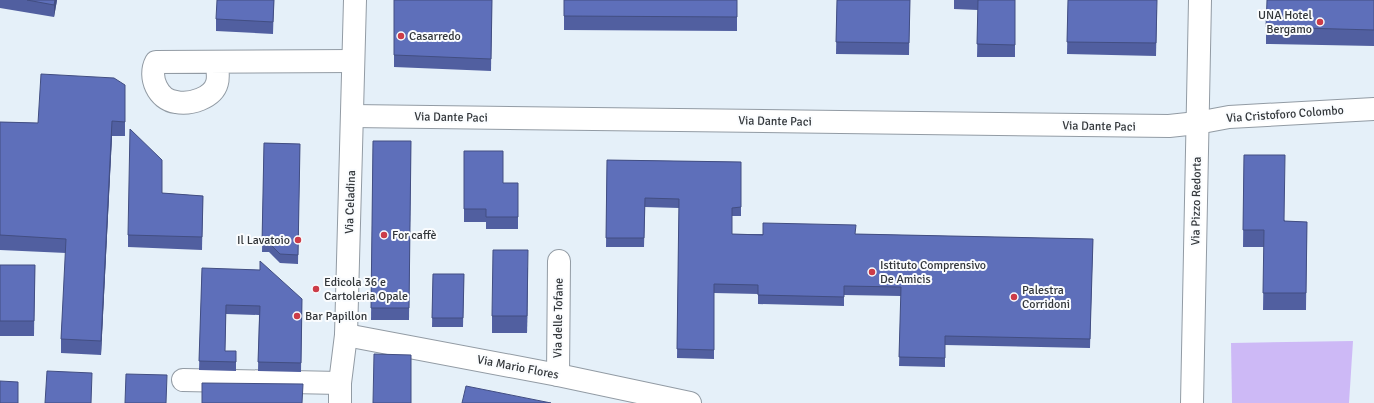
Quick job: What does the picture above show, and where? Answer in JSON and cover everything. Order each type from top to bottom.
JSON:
[{"type":"street","name":"Via Celadina","points":[[340,393],[346,335],[355,0]]},
{"type":"street","name":"Via Pizzo Redorta","points":[[1192,403],[1197,123],[1200,64],[1200,0]]},
{"type":"street","points":[[218,62],[353,61]]},
{"type":"street","name":"Via Cristoforo Colombo","points":[[1197,123],[1229,117],[1374,109]]},
{"type":"street","name":"Via Dante Paci","points":[[352,116],[1169,126],[1197,123]]},
{"type":"street","name":"Via delle Tofane","points":[[558,375],[559,261]]},
{"type":"street","name":"Via Mario Flores","points":[[346,335],[558,375],[690,403]]},
{"type":"street","points":[[183,380],[340,393]]},
{"type":"shaded area","points":[[1353,341],[1349,403],[1232,403],[1231,343]]},
{"type":"building","points":[[27,0],[55,0],[54,5]]},
{"type":"building","points":[[217,0],[274,0],[273,22],[216,19]]},
{"type":"building","points":[[394,0],[492,0],[491,59],[394,55]]},
{"type":"building","points":[[564,0],[737,0],[737,17],[564,16]]},
{"type":"building","points":[[837,0],[910,0],[909,43],[836,42]]},
{"type":"building","points":[[978,0],[1015,0],[1015,45],[977,44]]},
{"type":"building","points":[[1068,0],[1157,0],[1156,43],[1067,42]]},
{"type":"building","name":"UNA Hotel Bergamo","points":[[1267,0],[1374,0],[1374,30],[1266,27]]},
{"type":"building","points":[[41,74],[114,78],[125,85],[125,122],[112,121],[101,341],[61,339],[66,239],[0,235],[0,122],[38,123]]},
{"type":"building","points":[[130,129],[162,160],[162,193],[203,196],[202,237],[128,235]]},
{"type":"building","points":[[373,141],[411,141],[409,308],[371,308]]},
{"type":"building","points":[[264,143],[300,144],[298,255],[280,254],[269,243],[262,243]]},
{"type":"building","points":[[464,151],[503,151],[503,183],[518,183],[518,217],[486,217],[486,209],[464,209]]},
{"type":"building","points":[[1244,155],[1285,155],[1284,221],[1307,222],[1306,293],[1263,293],[1264,230],[1243,230]]},
{"type":"building","points":[[607,160],[741,162],[741,207],[732,208],[732,234],[763,235],[763,223],[856,225],[855,234],[1093,239],[1090,339],[945,336],[945,358],[899,357],[901,287],[844,286],[844,297],[758,295],[758,285],[714,284],[714,350],[677,349],[679,199],[645,198],[644,238],[606,238]]},
{"type":"building","points":[[493,250],[528,250],[527,316],[492,316]]},
{"type":"building","points":[[260,261],[302,299],[301,363],[258,362],[260,306],[226,305],[225,351],[236,351],[236,362],[199,361],[202,268],[260,270]]},
{"type":"building","points":[[0,265],[35,265],[34,321],[0,321]]},
{"type":"building","points":[[433,274],[464,274],[463,318],[432,318]]},
{"type":"building","points":[[374,354],[411,355],[411,403],[373,403]]},
{"type":"building","points":[[47,371],[92,373],[91,403],[45,403]]},
{"type":"building","points":[[126,374],[167,375],[166,403],[125,403]]},
{"type":"building","points":[[0,381],[18,382],[18,403],[0,403]]},
{"type":"building","points":[[202,383],[303,384],[302,403],[202,403]]},
{"type":"building","points":[[466,386],[551,403],[462,403]]},
{"type":"place","name":"UNA Hotel Bergamo","points":[[1320,22]]},
{"type":"place","name":"Casarredo","points":[[401,36]]},
{"type":"place","name":"For caffè","points":[[384,235]]},
{"type":"place","name":"Il Lavatoio","points":[[298,240]]},
{"type":"place","name":"Istituto Comprensivo De Amicis","points":[[872,272]]},
{"type":"place","name":"Edicola 36 e Cartoleria Opale","points":[[316,289]]},
{"type":"place","name":"Palestra Corridoni","points":[[1014,297]]},
{"type":"place","name":"Bar Papillon","points":[[297,316]]}]
